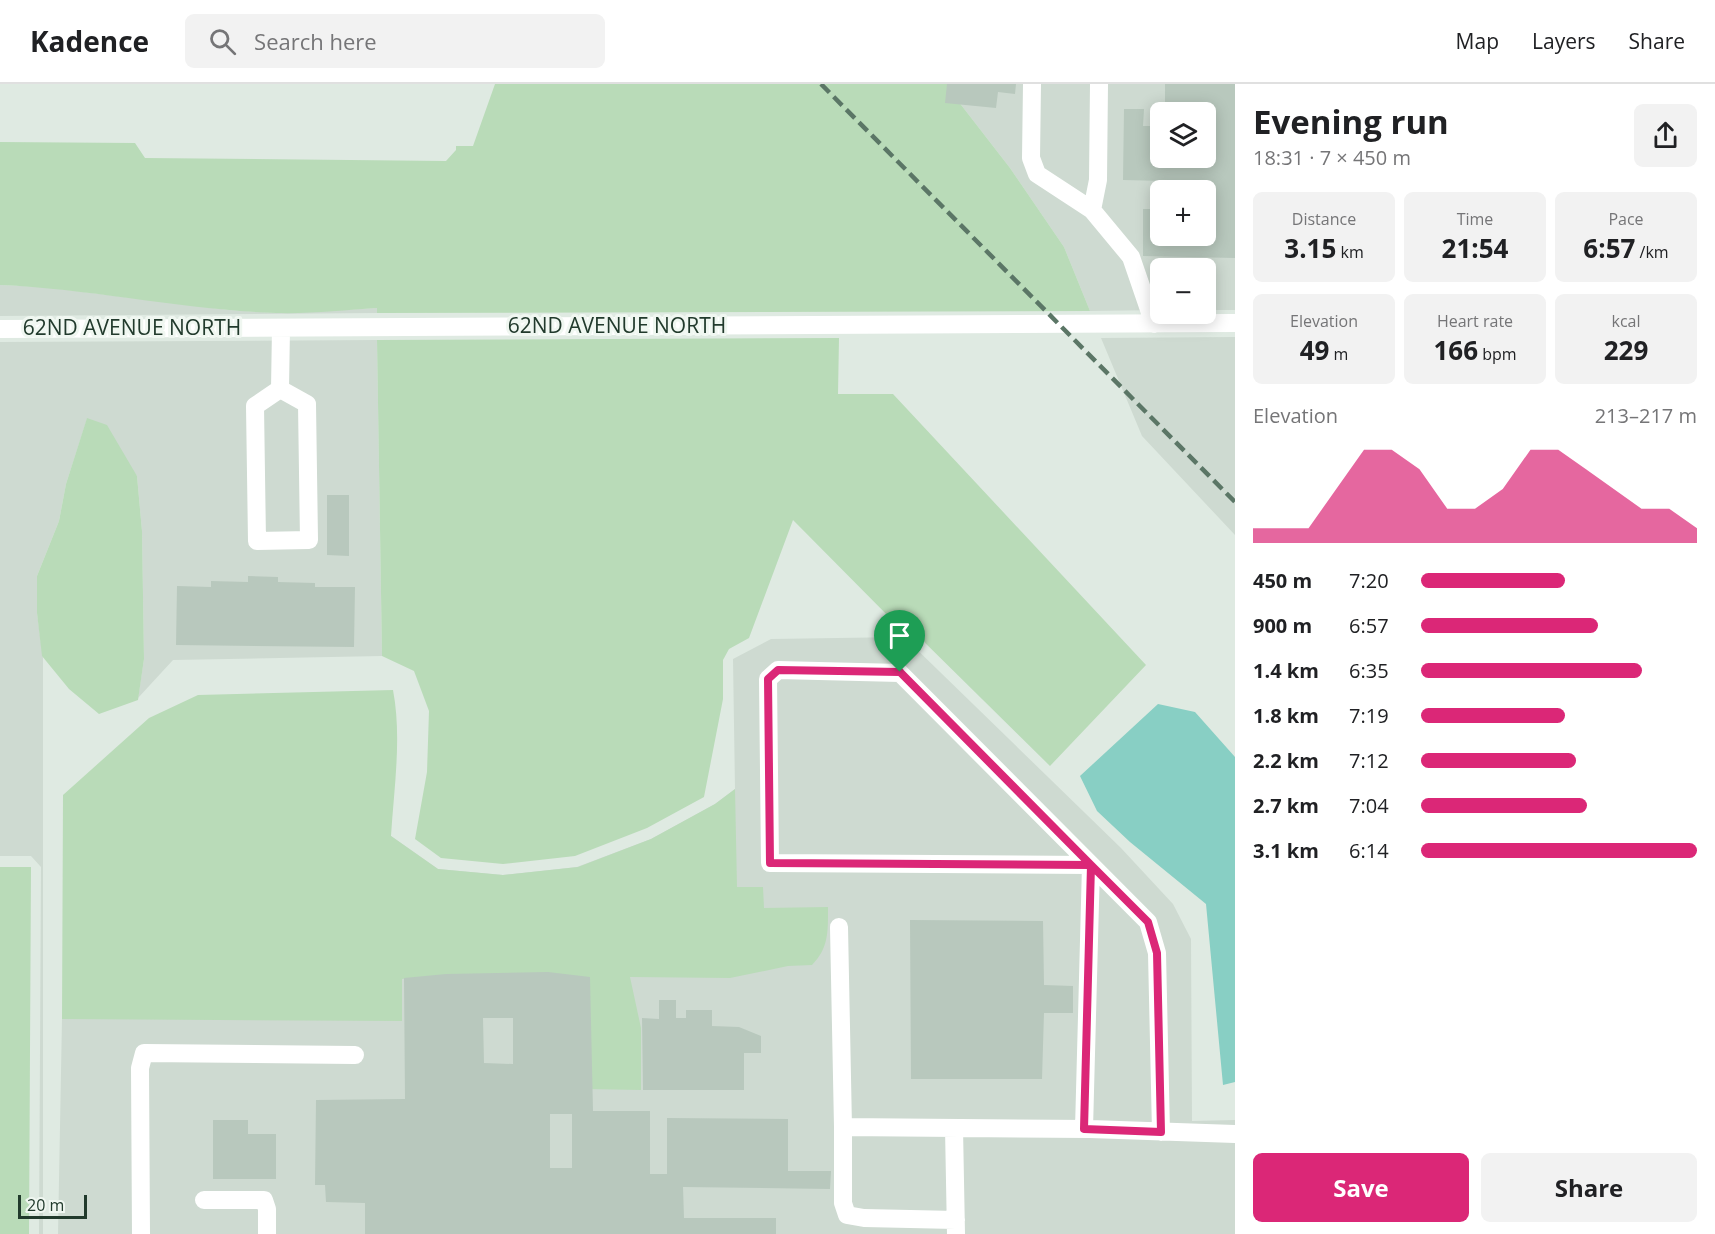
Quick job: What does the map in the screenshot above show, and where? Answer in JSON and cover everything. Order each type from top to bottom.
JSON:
[{"type":"street","points":[[1032,84],[1031,158],[1037,174],[1092,210],[1131,257],[1150,312]]},
{"type":"street","points":[[1092,210],[1098,180],[1099,84]]},
{"type":"street","name":"62ND AVENUE NORTH","points":[[1216,323],[1235,323]]},
{"type":"street","name":"62ND AVENUE NORTH","points":[[0,329],[1154,324]]},
{"type":"street","points":[[280,389],[281,327]]},
{"type":"street","points":[[280,389],[307,404],[309,540],[257,541],[255,406],[280,389]]},
{"type":"street","points":[[1091,865],[770,863],[768,679],[778,670],[900,672],[1148,922],[1157,953],[1161,1132]]},
{"type":"street","points":[[1084,1129],[1091,865]]},
{"type":"street","points":[[839,927],[843,1203],[847,1215],[956,1227],[954,1128]]},
{"type":"street","points":[[141,1234],[140,1068],[144,1053],[355,1055]]},
{"type":"street","points":[[843,1127],[1084,1129],[1235,1134]]},
{"type":"street","points":[[204,1200],[264,1200],[267,1209],[267,1234]]},
{"type":"shaded area","points":[[949,84],[1235,84],[1235,310],[1216,310],[1216,258],[1150,258],[1150,310],[1090,311],[1064,247],[1010,168],[948,88]]},
{"type":"shaded area","points":[[0,285],[44,287],[229,310],[278,313],[377,308],[377,313],[0,316]]},
{"type":"shaded area","points":[[1235,337],[1235,535],[1142,436],[1101,338]]},
{"type":"shaded area","points":[[377,340],[382,656],[173,660],[138,698],[144,659],[142,531],[137,476],[87,419],[66,484],[59,521],[37,576],[37,613],[43,658],[43,1234],[39,1234],[41,867],[31,856],[0,856],[0,342]]},
{"type":"shaded area","points":[[904,637],[1121,848],[1173,904],[1191,939],[1192,1121],[1235,1120],[1235,1234],[58,1234],[62,1019],[93,882],[391,836],[438,869],[503,875],[577,867],[651,839],[715,804],[735,789],[733,659],[771,639]]},
{"type":"green space","points":[[495,84],[949,84],[948,88],[1010,168],[1064,247],[1090,311],[377,313],[377,308],[276,313],[207,308],[35,287],[0,285],[0,142],[135,143],[145,158],[446,161],[456,150],[456,146],[473,146]]},
{"type":"green space","points":[[839,338],[838,394],[893,394],[1146,665],[1050,766],[911,629],[898,626],[793,520],[749,638],[729,649],[723,660],[723,699],[704,797],[647,828],[575,856],[503,864],[441,858],[415,839],[427,772],[429,711],[414,671],[382,656],[377,340]]},
{"type":"green space","points":[[87,418],[107,425],[137,476],[142,531],[144,659],[138,700],[99,714],[69,689],[42,656],[37,613],[37,576],[59,521],[66,484]]},
{"type":"green space","points":[[393,690],[397,744],[391,836],[438,869],[503,875],[578,867],[651,839],[715,804],[735,789],[737,887],[763,887],[764,908],[828,907],[825,946],[818,959],[812,965],[788,966],[730,978],[630,977],[641,1028],[641,1090],[585,1089],[585,979],[443,975],[402,979],[402,1021],[62,1019],[63,795],[149,718],[198,695]]},
{"type":"green space","points":[[0,867],[31,867],[29,1234],[0,1234]]},
{"type":"water","points":[[1158,704],[1195,712],[1235,757],[1235,1082],[1223,1085],[1206,904],[1130,842],[1097,811],[1080,776]]},
{"type":"building","points":[[947,84],[1016,84],[1015,94],[998,92],[996,108],[945,103]]},
{"type":"building","points":[[1165,84],[1235,84],[1235,258],[1143,256],[1143,209],[1150,209],[1150,246],[1216,246],[1216,180],[1123,180],[1124,109],[1144,109],[1143,126],[1150,126],[1150,168],[1216,168],[1216,102],[1165,102]]},
{"type":"building","points":[[327,495],[349,495],[349,556],[327,555]]},
{"type":"building","points":[[248,576],[278,577],[278,582],[315,583],[315,587],[355,587],[354,647],[176,645],[177,586],[211,587],[211,581],[248,582]]},
{"type":"building","points":[[910,920],[1043,921],[1044,985],[1073,986],[1073,1013],[1044,1013],[1042,1079],[911,1079]]},
{"type":"building","points":[[548,972],[590,977],[593,1111],[650,1111],[650,1174],[667,1174],[667,1118],[788,1119],[788,1171],[831,1171],[830,1189],[683,1187],[684,1218],[776,1218],[776,1234],[365,1234],[365,1203],[326,1202],[325,1185],[315,1185],[316,1100],[405,1099],[404,978],[446,974]],"holes":[[[483,1018],[513,1018],[513,1064],[484,1063]],[[550,1114],[572,1114],[572,1168],[550,1168]]]},
{"type":"building","points":[[659,1000],[676,1000],[676,1018],[686,1018],[686,1010],[712,1010],[712,1026],[739,1027],[761,1036],[761,1053],[744,1053],[744,1090],[643,1090],[642,1018],[659,1019]]},
{"type":"building","points":[[213,1120],[248,1120],[248,1134],[276,1134],[276,1179],[213,1179]]},
{"type":"railway","points":[[821,84],[1235,502]]},
{"type":"route","points":[[900,672],[778,670],[768,679],[770,863],[1091,865],[1148,922],[1157,953],[1161,1132],[1084,1129],[1091,865],[900,672]]}]
